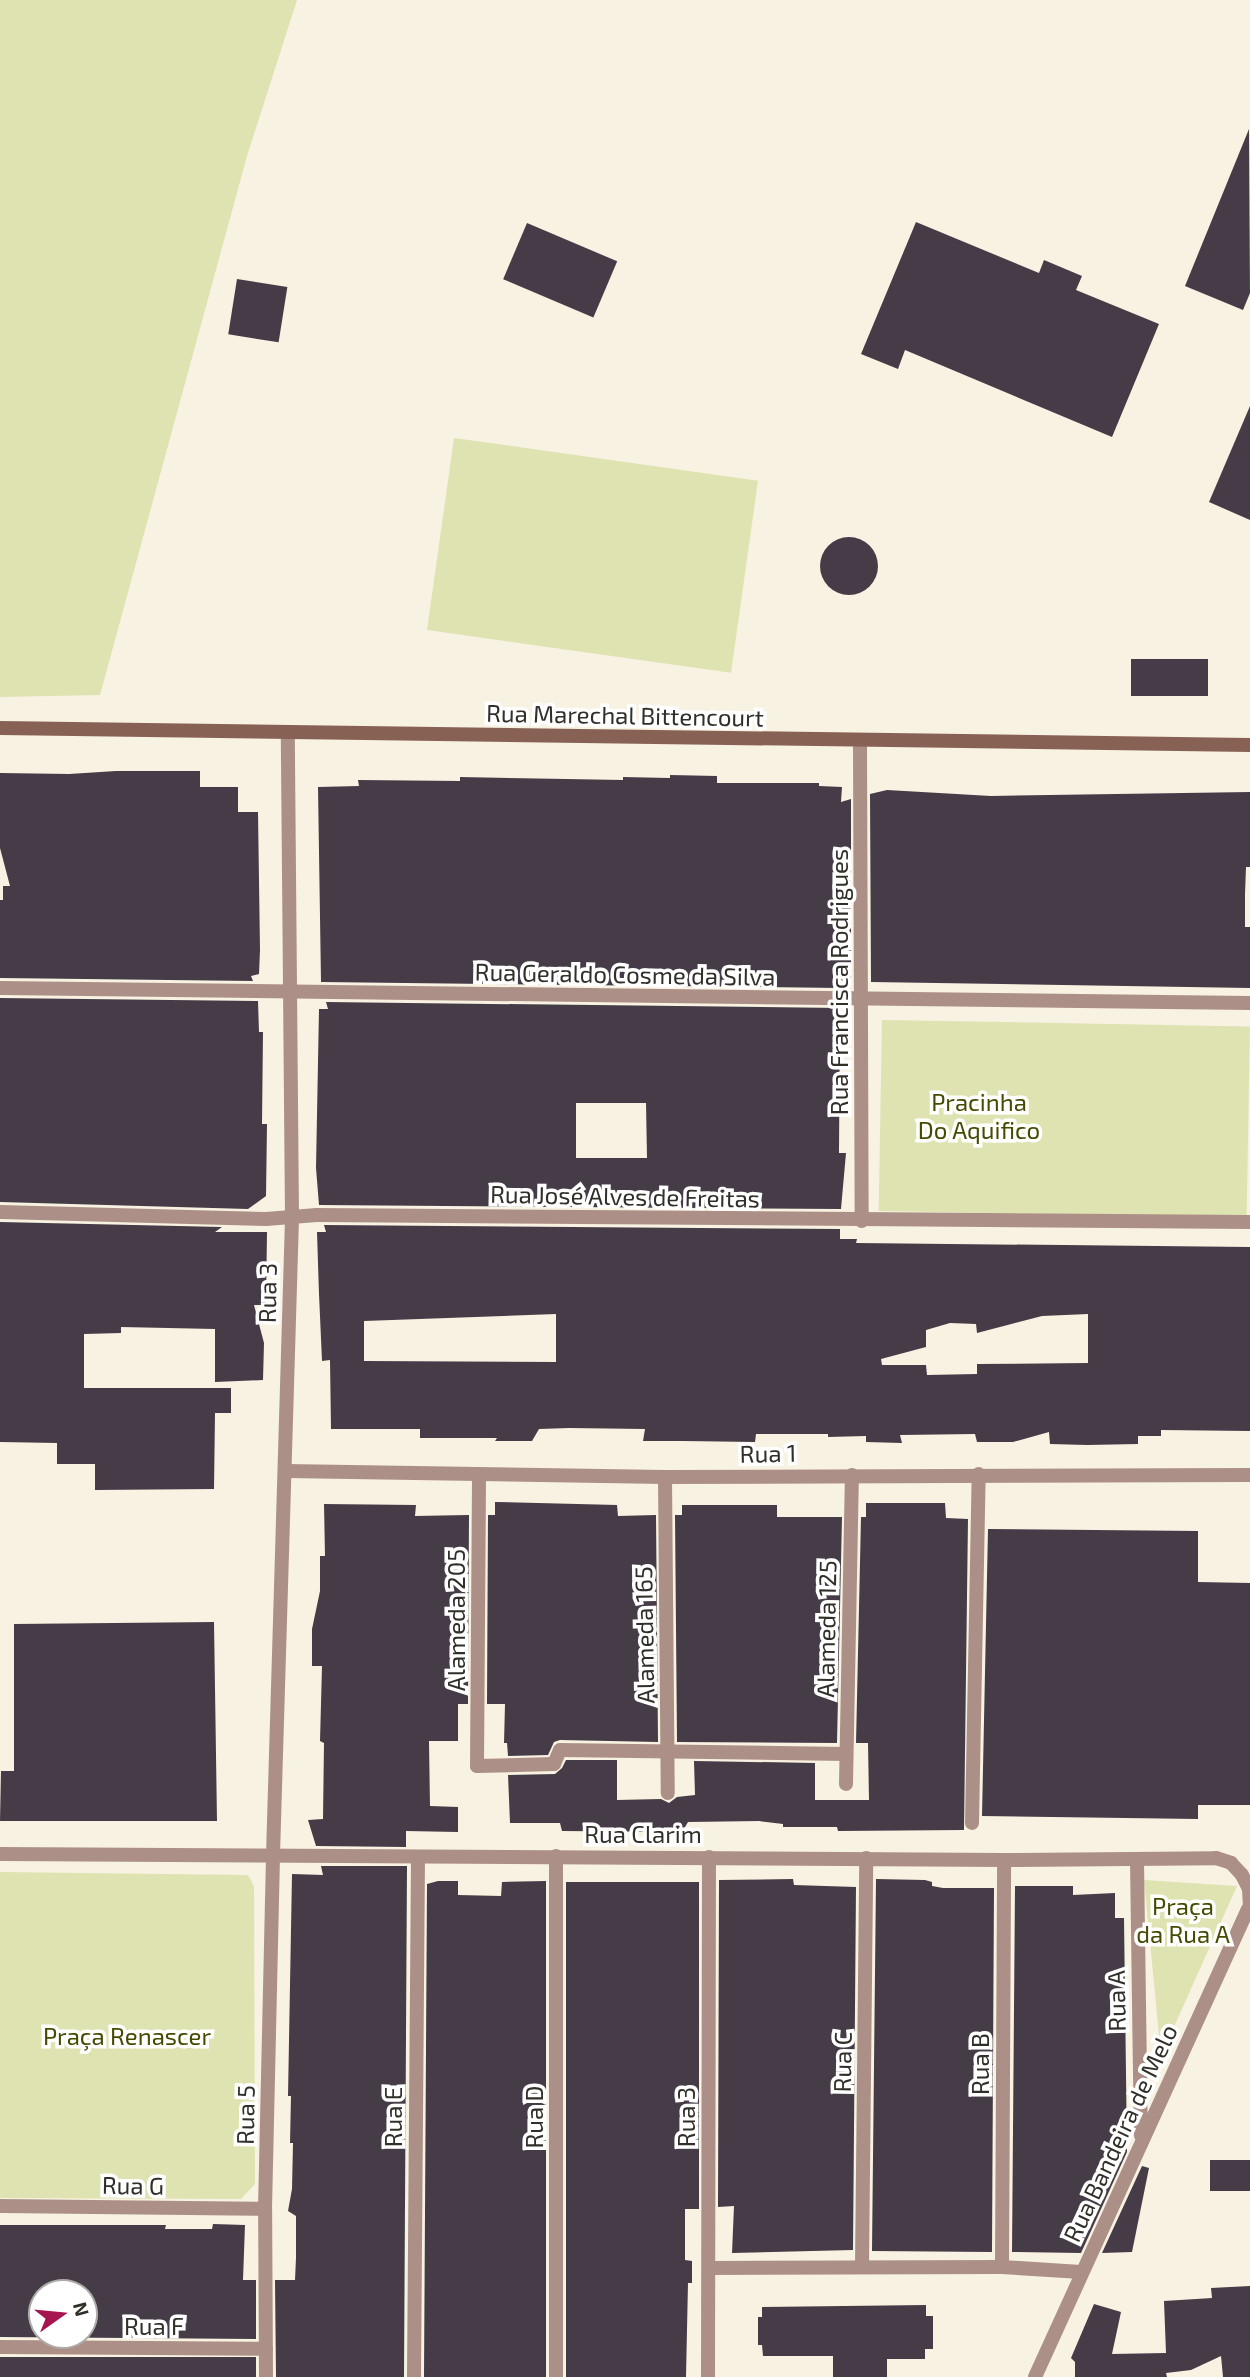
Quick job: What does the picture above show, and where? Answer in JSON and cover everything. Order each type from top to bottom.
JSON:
[{"type":"main road","name":"Rua Marechal Bittencourt","points":[[0,728],[860,742],[1250,745]]},
{"type":"street","name":"Rua 3","points":[[273,1855],[292,1217],[288,732]]},
{"type":"street","name":"Rua Francisca Rodrigues","points":[[860,742],[862,1221]]},
{"type":"street","name":"Rua Geraldo Cosme da Silva","points":[[0,988],[1250,1003]]},
{"type":"street","name":"Rua José Alves de Freitas","points":[[0,1212],[266,1219],[1250,1222]]},
{"type":"street","name":"Rua 1","points":[[286,1471],[665,1477],[1250,1475]]},
{"type":"street","points":[[972,1823],[979,1474]]},
{"type":"street","name":"Alameda 125","points":[[846,1784],[852,1475]]},
{"type":"street","name":"Alameda 205","points":[[479,1476],[477,1766],[554,1764],[560,1750],[668,1752]]},
{"type":"street","name":"Alameda 165","points":[[665,1477],[668,1793]]},
{"type":"street","points":[[668,1752],[846,1754]]},
{"type":"street","name":"Rua Clarim","points":[[0,1854],[1004,1860],[1216,1858],[1231,1863],[1249,1889],[1249,1909]]},
{"type":"street","name":"Rua 5","points":[[266,2377],[265,2209],[273,1855]]},
{"type":"street","name":"Rua D","points":[[556,1856],[556,2377]]},
{"type":"street","name":"Rua 3","points":[[708,2377],[709,1857]]},
{"type":"street","name":"Rua E","points":[[414,2377],[418,1858]]},
{"type":"street","name":"Rua C","points":[[862,2266],[866,1858]]},
{"type":"street","name":"Rua B","points":[[1002,2267],[1004,1860]]},
{"type":"street","name":"Rua A","points":[[1137,1860],[1141,2140]]},
{"type":"street","name":"Rua Bandeira de Melo","points":[[1035,2377],[1141,2140],[1249,1909]]},
{"type":"street","name":"Rua G","points":[[0,2206],[265,2209]]},
{"type":"street","points":[[710,2268],[1002,2267],[1081,2272]]},
{"type":"street","name":"Rua F","points":[[0,2347],[266,2349]]},
{"type":"green space","points":[[0,0],[297,0],[247,156],[100,695],[0,697]]},
{"type":"green space","points":[[454,438],[758,481],[731,673],[427,630]]},
{"type":"green space","name":"Pracinha Do Aquifico","points":[[882,1020],[1250,1026],[1247,1217],[879,1211]]},
{"type":"green space","name":"Praça Renascer","points":[[0,1872],[247,1875],[250,1878],[254,1887],[255,2184],[241,2199],[0,2198]]},
{"type":"green space","name":"Praça da Rua A","points":[[1144,1880],[1237,1886],[1161,2056]]},
{"type":"building","points":[[1249,129],[1250,293],[1243,310],[1185,286]]},
{"type":"building","points":[[916,222],[1039,273],[1044,260],[1082,276],[1076,290],[1159,324],[1112,437],[905,350],[898,369],[861,354]]},
{"type":"building","points":[[527,223],[617,261],[593,317],[503,279]]},
{"type":"building","points":[[237,279],[287,287],[279,342],[228,334]]},
{"type":"building","points":[[1250,406],[1250,520],[1209,502]]},
{"type":"building","points":[[849,537],[865,542],[873,550],[878,566],[873,582],[865,590],[849,595],[833,590],[825,582],[820,566],[825,550],[833,542]]},
{"type":"building","points":[[1131,659],[1208,659],[1208,696],[1131,696]]},
{"type":"building","points":[[200,771],[200,787],[238,787],[238,812],[258,812],[260,950],[259,974],[251,976],[253,981],[0,978],[0,900],[3,900],[3,886],[10,886],[0,848],[0,773],[69,774]]},
{"type":"building","points":[[670,775],[717,776],[717,783],[819,783],[819,786],[842,787],[841,802],[851,799],[851,981],[839,980],[840,988],[321,982],[318,787],[359,786],[358,780],[460,781],[460,777],[623,780],[623,777],[670,778]]},
{"type":"building","points":[[887,790],[991,796],[1250,792],[1250,867],[1246,867],[1245,927],[1250,927],[1250,988],[871,982],[870,794]]},
{"type":"building","points":[[0,998],[258,1001],[259,1032],[263,1032],[262,1124],[267,1124],[266,1196],[248,1209],[0,1202]]},
{"type":"building","points":[[326,1002],[840,1008],[839,1153],[846,1153],[841,1209],[319,1205],[316,1168],[319,1009],[328,1009]],"holes":[[[576,1103],[646,1103],[647,1158],[576,1158]]]},
{"type":"building","points":[[0,1222],[222,1227],[215,1232],[267,1232],[266,1305],[254,1305],[264,1343],[263,1380],[215,1382],[215,1329],[121,1327],[121,1333],[84,1334],[84,1388],[231,1388],[231,1413],[215,1413],[214,1489],[95,1490],[95,1464],[57,1464],[57,1443],[0,1442]]},
{"type":"building","points":[[324,1225],[840,1229],[840,1239],[857,1239],[856,1243],[1250,1247],[1250,1431],[1161,1430],[1161,1436],[1138,1436],[1138,1444],[1087,1445],[1050,1444],[1049,1432],[1013,1442],[977,1442],[975,1434],[900,1435],[902,1443],[866,1442],[866,1436],[828,1437],[828,1434],[756,1434],[755,1442],[643,1441],[645,1429],[569,1428],[539,1429],[532,1441],[495,1441],[497,1438],[420,1438],[420,1429],[331,1429],[330,1360],[322,1361],[317,1232],[326,1232]],"holes":[[[556,1314],[556,1362],[364,1361],[364,1321]],[[1088,1314],[1088,1363],[977,1364],[977,1374],[927,1375],[926,1365],[882,1365],[881,1359],[926,1347],[926,1330],[950,1323],[976,1324],[977,1333],[1042,1316]]]},
{"type":"building","points":[[495,1502],[617,1505],[618,1516],[656,1515],[658,1742],[560,1740],[554,1742],[548,1755],[508,1756],[507,1743],[504,1743],[505,1704],[487,1704],[488,1515],[495,1515]]},
{"type":"building","points":[[866,1503],[945,1503],[946,1518],[968,1519],[964,1830],[838,1831],[837,1827],[783,1827],[783,1824],[759,1821],[688,1822],[682,1832],[562,1831],[560,1823],[510,1823],[508,1775],[555,1774],[566,1760],[617,1760],[617,1800],[661,1799],[669,1803],[677,1797],[695,1795],[694,1761],[815,1763],[815,1800],[869,1800],[868,1743],[856,1743],[861,1517],[866,1517]]},
{"type":"building","points":[[324,1504],[416,1505],[415,1516],[469,1515],[468,1704],[458,1704],[458,1741],[429,1741],[430,1806],[458,1807],[458,1832],[406,1831],[406,1847],[316,1846],[308,1820],[323,1819],[324,1743],[320,1741],[322,1666],[312,1666],[312,1629],[320,1591],[320,1556],[325,1556]]},
{"type":"building","points":[[682,1505],[777,1505],[777,1517],[842,1517],[837,1743],[677,1742],[675,1515],[682,1515]]},
{"type":"building","points":[[988,1529],[1198,1531],[1198,1582],[1250,1583],[1250,1805],[1198,1805],[1198,1819],[982,1816]]},
{"type":"building","points":[[214,1622],[217,1821],[0,1821],[1,1771],[14,1771],[14,1624]]},
{"type":"building","points":[[321,1866],[407,1866],[404,2377],[276,2377],[275,2280],[295,2280],[296,2258],[296,2216],[288,2211],[292,2189],[293,2143],[290,2143],[291,2096],[288,2096],[292,1874],[323,1875]]},
{"type":"building","points":[[793,1879],[794,1885],[856,1887],[853,2250],[732,2253],[734,2206],[718,2207],[719,1880]]},
{"type":"building","points":[[876,1879],[925,1880],[932,1882],[932,1886],[943,1888],[994,1888],[992,2252],[872,2251]]},
{"type":"building","points":[[458,1881],[458,1895],[501,1896],[502,1882],[546,1881],[546,2377],[424,2377],[427,1884]]},
{"type":"building","points":[[566,1882],[699,1882],[699,2209],[685,2209],[685,2260],[692,2261],[692,2283],[688,2283],[686,2377],[566,2377]]},
{"type":"building","points":[[1015,1886],[1073,1886],[1073,1895],[1115,1893],[1115,1918],[1124,1918],[1127,2152],[1081,2253],[1012,2252]]},
{"type":"building","points":[[1210,2160],[1250,2160],[1250,2191],[1210,2191]]},
{"type":"building","points":[[1142,2166],[1149,2168],[1132,2252],[1102,2253]]},
{"type":"building","points":[[213,2224],[245,2225],[243,2280],[256,2280],[256,2339],[98,2338],[98,2279],[28,2279],[28,2337],[0,2337],[0,2225],[166,2225],[165,2229],[212,2229]]},
{"type":"building","points":[[1250,2286],[1250,2377],[1223,2377],[1221,2356],[1191,2370],[1166,2373],[1167,2377],[1075,2377],[1075,2362],[1071,2358],[1094,2304],[1121,2312],[1112,2354],[1166,2353],[1164,2301],[1212,2298],[1211,2288]]},
{"type":"building","points":[[926,2305],[926,2316],[933,2316],[933,2349],[925,2349],[925,2359],[887,2359],[887,2377],[833,2377],[833,2356],[763,2356],[762,2345],[758,2345],[758,2317],[762,2317],[762,2307]]},
{"type":"building","points":[[0,2357],[256,2357],[256,2377],[0,2377]]}]
